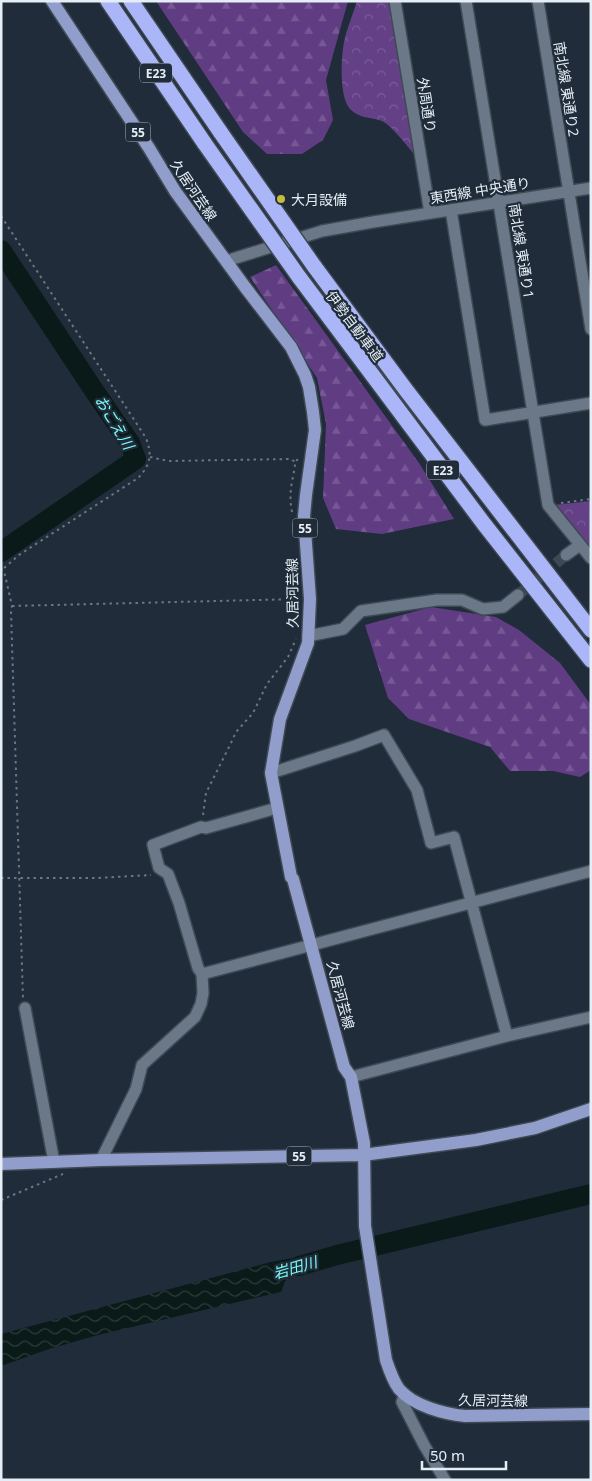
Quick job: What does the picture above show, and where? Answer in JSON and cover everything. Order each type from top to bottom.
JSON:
[{"type":"highway","name":"伊勢自動車道","points":[[108,1],[205,144],[299,277],[478,516],[591,660]]},
{"type":"highway","name":"伊勢自動車道","points":[[131,1],[314,266],[406,390],[591,630]]},
{"type":"main road","name":"久居河芸線","points":[[52,1],[149,148],[175,191],[291,347],[309,387],[315,430],[304,516],[310,599],[302,637],[308,643],[280,719],[271,773],[291,877],[344,1068],[351,1077],[364,1143],[365,1226],[386,1360],[392,1377],[404,1394],[421,1404],[450,1414],[465,1416],[591,1414]]},
{"type":"main road","name":"55","points":[[1,1164],[101,1160],[363,1155],[493,1137],[535,1128],[591,1109]]},
{"type":"street","points":[[395,2],[408,1]]},
{"type":"street","name":"南北線 東通り1","points":[[466,1],[548,505]]},
{"type":"street","name":"南北線 東通り2","points":[[538,1],[591,329]]},
{"type":"street","name":"外周通り","points":[[395,2],[430,213]]},
{"type":"street","name":"東西線 中央通り","points":[[226,261],[322,231],[591,188]]},
{"type":"street","points":[[450,210],[484,420],[591,403]]},
{"type":"street","points":[[548,505],[591,558]]},
{"type":"street","points":[[566,555],[580,545]]},
{"type":"street","points":[[302,637],[343,629],[361,611],[437,600],[462,600],[483,609],[503,607],[518,595]]},
{"type":"street","points":[[271,773],[355,746],[384,734],[417,790],[431,843],[454,837],[507,1036]]},
{"type":"street","points":[[101,1160],[136,1089],[142,1065],[195,1017],[201,1004],[203,992],[202,974],[198,968],[188,929],[168,874],[160,868],[153,845],[201,828],[277,808]]},
{"type":"street","points":[[202,974],[591,871]]},
{"type":"street","points":[[25,1008],[54,1162]]},
{"type":"street","points":[[351,1077],[507,1036],[591,1017]]},
{"type":"street","points":[[404,1394],[402,1402],[424,1446],[445,1480]]},
{"type":"path","points":[[1,216],[146,438],[150,456],[146,470],[138,478],[19,555],[2,569],[12,606],[18,877],[22,993],[25,1008]]},
{"type":"path","points":[[292,515],[290,501],[291,483],[295,462],[302,455]]},
{"type":"path","points":[[150,456],[168,461],[291,459],[295,462]]},
{"type":"path","points":[[548,505],[591,499]]},
{"type":"path","points":[[12,606],[298,600]]},
{"type":"path","points":[[201,828],[205,797],[236,732],[253,713],[267,684],[302,637]]},
{"type":"path","points":[[1,878],[97,878],[168,874]]},
{"type":"path","points":[[1,1200],[71,1170],[72,1161]]},
{"type":"green space","points":[[156,1],[348,1],[326,80],[333,120],[323,140],[302,154],[267,154],[243,132]]},
{"type":"green space","points":[[357,1],[390,1],[414,154],[386,123],[358,115],[346,103],[342,87],[343,49]]},
{"type":"green space","points":[[276,265],[419,463],[454,519],[382,534],[336,529],[323,498],[326,424],[317,378],[250,277]]},
{"type":"green space","points":[[591,501],[591,550],[554,505]]},
{"type":"green space","points":[[431,607],[496,617],[519,630],[560,663],[591,705],[591,770],[580,777],[553,771],[510,771],[490,747],[409,719],[388,698],[365,625]]},
{"type":"water","points":[[341,1249],[285,1281],[281,1292],[98,1335],[49,1349],[1,1366],[1,1334],[271,1262]]},
{"type":"waterway","name":"おごえ川","points":[[1,250],[130,443],[136,459],[1,552]]},
{"type":"waterway","name":"岩田川","points":[[299,1266],[337,1255],[591,1194]]},
{"type":"tunnel","points":[[518,595],[566,555]]},
{"type":"place","name":"大月設備","points":[[281,199]]}]
